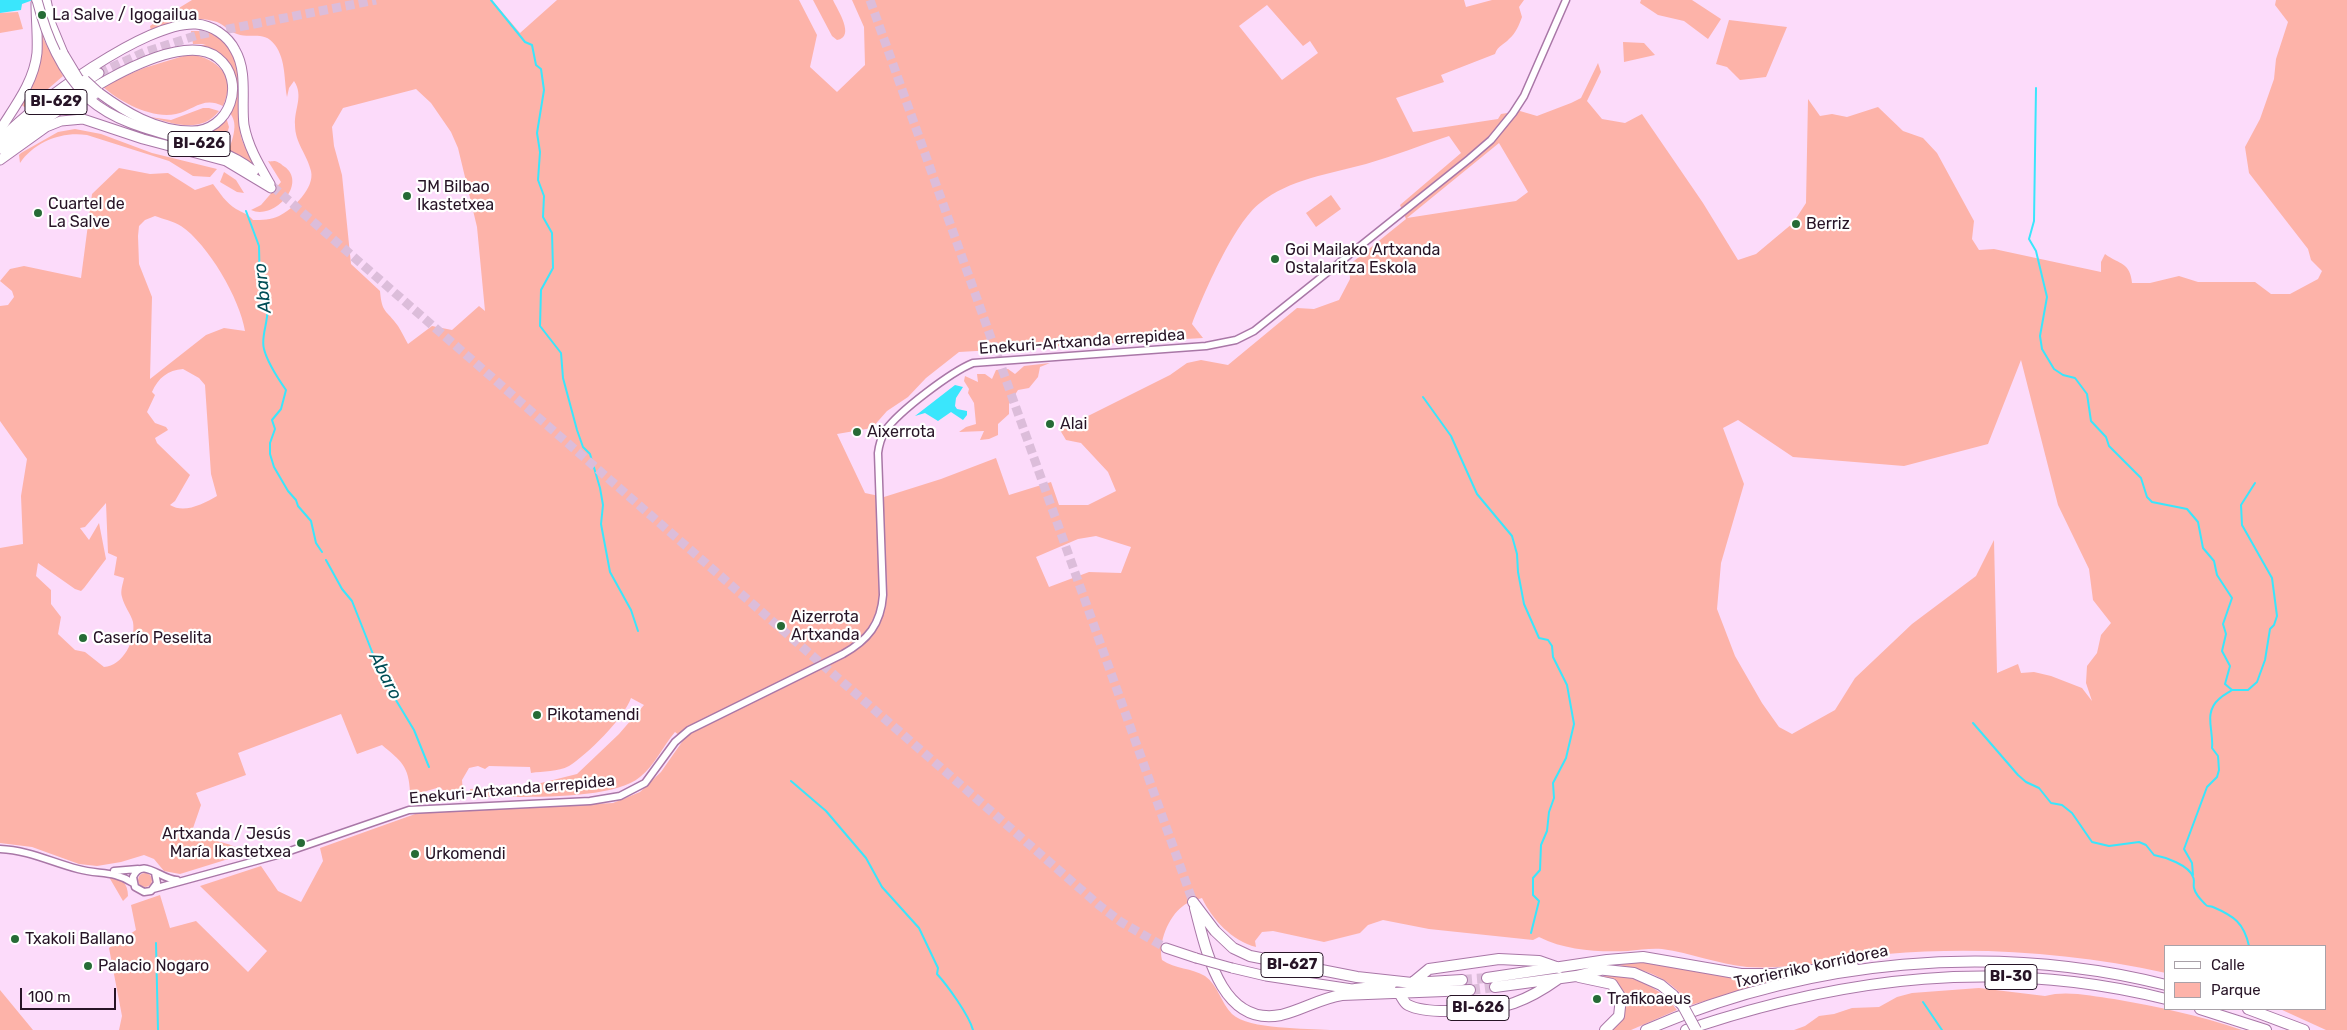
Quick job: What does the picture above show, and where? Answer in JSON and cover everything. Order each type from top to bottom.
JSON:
[{"type":"highway","name":"BI-627","points":[[1399,993],[1329,997],[1280,1015],[1251,1012],[1237,1005],[1225,992],[1203,938],[1193,902],[1215,931],[1233,948],[1250,956],[1357,977],[1412,983]]},
{"type":"highway","points":[[1576,971],[1642,957],[1741,974],[1773,974],[1842,966],[1878,966]]},
{"type":"highway","name":"BI-626","points":[[1412,983],[1429,970],[1499,959],[1539,961],[1559,973]]},
{"type":"highway","name":"Txorierriko korridorea","points":[[1646,1030],[1701,1008],[1769,988],[1878,966],[1952,961],[2026,964],[2081,969],[2164,984]]},
{"type":"highway","points":[[1576,971],[1601,970],[1634,973],[1661,985],[1683,1006],[1696,1030]]},
{"type":"highway","points":[[1576,971],[1603,981],[1617,990],[1621,998],[1619,1016],[1605,1030]]},
{"type":"highway","name":"BI-626","points":[[1486,978],[1576,971]]},
{"type":"highway","name":"BI-626","points":[[1495,987],[1559,973]]},
{"type":"highway","name":"BI-626","points":[[1399,993],[1406,1004],[1420,1010],[1443,1013],[1512,1004],[1537,993],[1559,973]]},
{"type":"highway","name":"Txorierriko korridorea","points":[[1686,1030],[1731,1015],[1796,998],[1901,979],[1976,976],[2034,978],[2164,999]]},
{"type":"highway","name":"BI-626","points":[[1352,989],[1462,980]]},
{"type":"highway","name":"BI-626","points":[[1352,989],[1399,993],[1470,990]]},
{"type":"highway","points":[[2203,1010],[2266,1030]]},
{"type":"highway","points":[[2251,1010],[2304,1030]]},
{"type":"main road","name":"BI-626","points":[[36,0],[45,29],[61,64],[94,95],[104,110],[162,135],[221,151],[237,158],[271,186]]},
{"type":"main road","points":[[0,130],[25,89],[33,71],[37,44],[36,0]]},
{"type":"main road","points":[[2,152],[32,129],[101,83],[127,69],[178,52],[192,50],[207,52],[217,57],[228,68],[234,91],[227,112],[218,121],[209,127],[193,132],[162,127],[130,114],[94,95],[78,78],[51,24],[46,0]]},
{"type":"main road","points":[[2,152],[41,102],[75,79],[154,34],[176,26],[195,24],[216,30],[226,38],[235,50],[241,71],[245,131],[249,146],[271,186]]},
{"type":"main road","name":"BI-629","points":[[2,152],[16,135],[47,108],[99,73]]},
{"type":"main road","points":[[2,152],[61,121],[83,120],[152,142],[226,161],[271,186]]},
{"type":"main road","name":"BI-626","points":[[1166,948],[1232,968],[1284,979],[1352,989]]},
{"type":"street","name":"Enekuri-Artxanda errepidea","points":[[153,889],[281,854],[409,810],[597,800],[620,796],[637,789],[653,775],[675,742],[688,730],[843,654],[857,646],[874,630],[881,613],[884,595],[878,453],[884,433],[901,415],[962,367],[974,363],[1206,346],[1236,340],[1254,331],[1469,159],[1497,134],[1524,96],[1566,0]]},
{"type":"street","points":[[0,849],[29,852],[82,870],[110,872],[146,868],[168,879],[186,879]]},
{"type":"street","points":[[133,883],[134,874],[139,869]]},
{"type":"street","points":[[110,872],[133,883],[140,892],[147,892],[153,889],[157,879],[155,872]]},
{"type":"green space","points":[[192,0],[492,0],[520,33],[557,0],[799,0],[817,35],[810,67],[837,92],[865,65],[864,27],[852,0],[1464,0],[1466,7],[1492,0],[1524,0],[1519,7],[1522,17],[1517,29],[1495,54],[1441,75],[1444,82],[1396,98],[1413,132],[1498,119],[1501,114],[1520,111],[1537,116],[1581,98],[1598,63],[1601,72],[1587,101],[1602,119],[1625,123],[1642,114],[1703,203],[1738,260],[1756,254],[1793,223],[1806,203],[1808,99],[1820,116],[1832,114],[1847,117],[1878,107],[1903,131],[1923,138],[1937,153],[1974,221],[1972,239],[1979,250],[1994,249],[2101,272],[2101,262],[2105,254],[2127,267],[2132,283],[2150,283],[2179,276],[2198,282],[2255,282],[2271,294],[2290,294],[2318,279],[2322,271],[2311,260],[2308,249],[2249,173],[2245,147],[2260,119],[2274,79],[2276,59],[2288,22],[2275,5],[2276,0],[2347,0],[2347,1030],[2326,1030],[2282,1010],[2327,1010],[2327,945],[2164,945],[2164,973],[2097,960],[1992,951],[1887,954],[1782,967],[1747,967],[1662,949],[1628,951],[1583,950],[1560,945],[1539,937],[1533,940],[1429,929],[1383,920],[1368,925],[1360,933],[1324,942],[1273,931],[1262,932],[1255,941],[1256,947],[1239,940],[1224,928],[1211,914],[1202,898],[1185,905],[1169,923],[1161,946],[1162,960],[1205,976],[1213,984],[1228,1010],[1240,1019],[1264,1026],[1330,1030],[119,1030],[122,1016],[109,948],[136,930],[131,905],[160,895],[170,928],[196,921],[248,972],[267,951],[200,886],[261,866],[278,891],[301,902],[323,861],[320,848],[418,813],[613,803],[640,792],[661,772],[684,739],[675,732],[650,767],[640,777],[626,785],[607,791],[560,796],[471,797],[470,789],[529,786],[577,774],[619,734],[644,705],[631,698],[621,716],[604,735],[585,754],[569,766],[531,773],[530,767],[489,766],[485,769],[478,766],[469,768],[462,780],[463,794],[453,801],[440,787],[420,793],[410,792],[406,770],[394,755],[382,745],[357,754],[341,714],[238,753],[246,775],[196,793],[201,805],[192,831],[201,837],[232,845],[237,848],[238,856],[180,874],[164,871],[154,859],[144,855],[121,862],[97,866],[79,864],[32,847],[0,843],[0,548],[23,544],[21,496],[27,459],[0,421],[0,306],[8,305],[14,297],[12,291],[0,281],[10,269],[24,266],[81,278],[92,194],[119,168],[150,174],[168,173],[195,190],[213,184],[229,204],[247,214],[253,220],[273,218],[285,213],[302,197],[310,184],[311,171],[296,131],[297,87],[294,81],[289,88],[287,97],[281,57],[271,40],[262,36],[237,34],[217,22],[200,19],[183,20],[151,31],[150,26]],"holes":[[[1267,5],[1303,46],[1310,41],[1318,53],[1282,80],[1239,26]],[[416,89],[431,103],[451,132],[458,148],[477,227],[485,311],[479,306],[452,330],[432,326],[408,344],[398,326],[383,308],[380,291],[351,264],[342,175],[334,146],[332,127],[343,108]],[[1449,136],[1461,153],[1400,205],[1406,219],[1349,265],[1350,279],[1339,300],[1314,309],[1297,308],[1228,365],[1201,360],[1187,363],[1170,375],[1060,430],[1066,440],[1081,443],[1108,472],[1116,491],[1088,505],[1059,505],[1051,482],[1009,495],[996,458],[941,479],[884,497],[865,493],[837,434],[872,428],[887,411],[908,397],[926,378],[959,352],[1203,338],[1192,324],[1197,311],[1230,242],[1240,226],[1260,203],[1284,188],[1297,183],[1376,161]],[[1499,143],[1528,192],[1516,201],[1407,218]],[[155,216],[178,224],[202,245],[230,288],[245,331],[224,328],[206,335],[150,379],[152,297],[139,264],[138,236],[139,226],[145,220]],[[2021,360],[2058,505],[2089,569],[2093,600],[2111,623],[2101,635],[2097,653],[2087,666],[2086,683],[2092,701],[2082,688],[2051,676],[2034,672],[2021,673],[2018,664],[1997,673],[1994,540],[1976,576],[1912,624],[1855,678],[1835,710],[1792,734],[1779,727],[1762,703],[1735,656],[1717,609],[1721,563],[1744,484],[1723,428],[1738,420],[1793,457],[1904,466],[1988,444]],[[183,369],[199,378],[205,385],[211,474],[217,496],[200,505],[181,509],[170,505],[175,501],[190,475],[157,443],[155,438],[168,430],[166,427],[155,423],[147,412],[155,395],[152,392],[160,379],[168,373]],[[106,503],[108,553],[117,557],[114,575],[124,578],[121,595],[133,622],[132,636],[127,651],[111,666],[104,667],[85,652],[75,650],[58,634],[61,617],[51,604],[51,590],[36,576],[38,563],[75,589],[81,591],[84,588],[106,559],[99,523],[89,540],[80,528],[85,527]],[[1096,536],[1131,547],[1121,573],[1089,572],[1049,587],[1036,557],[1078,539]]]},
{"type":"green space","points":[[813,0],[833,0],[844,22],[845,34],[842,38],[837,40],[832,36]]},
{"type":"green space","points":[[1641,0],[1692,0],[1721,19],[1708,39],[1684,21],[1658,15],[1640,3]]},
{"type":"green space","points":[[18,12],[23,29],[0,33],[0,13]]},
{"type":"green space","points":[[1729,20],[1787,27],[1766,77],[1740,80],[1727,67],[1716,64]]},
{"type":"green space","points":[[41,27],[44,40],[63,76],[26,108],[20,104]]},
{"type":"green space","points":[[192,27],[212,32],[225,42],[233,55],[239,87],[242,140],[257,167],[229,150],[234,121],[229,112],[233,104],[225,60],[216,52],[194,47],[206,44],[193,44],[191,31],[204,31]]},
{"type":"green space","points":[[1623,42],[1644,43],[1655,55],[1624,62]]},
{"type":"green space","points":[[190,54],[209,60],[222,71],[228,86],[223,106],[210,102],[176,114],[156,114],[136,108],[102,86],[144,68]]},
{"type":"green space","points":[[203,108],[219,111],[204,123],[196,125],[178,124],[150,117],[171,120]]},
{"type":"green space","points":[[226,117],[229,127],[224,145],[181,135],[213,130]]},
{"type":"green space","points":[[75,129],[101,134],[152,153],[217,169],[210,177],[193,176],[169,161],[87,135],[78,134],[59,137],[41,144],[33,149],[20,163],[19,155],[21,153],[58,132]]},
{"type":"green space","points":[[268,161],[278,162],[290,172],[292,180],[291,189],[279,205],[270,210],[260,212],[251,210],[261,205],[281,182]]},
{"type":"green space","points":[[224,172],[236,180],[244,193],[237,192],[220,182]]},
{"type":"green space","points":[[1331,195],[1341,209],[1316,227],[1306,213]]},
{"type":"green space","points":[[1050,363],[1040,367],[1038,377],[1029,388],[1018,390],[1009,404],[1009,414],[998,424],[998,435],[980,440],[984,431],[959,432],[966,427],[976,424],[974,403],[964,381],[965,376],[978,382],[977,374],[985,374],[992,379],[996,370],[1008,369],[1015,374],[1024,366]]},
{"type":"green space","points":[[142,873],[148,873],[152,880],[148,887],[142,887],[138,883],[138,877]]},
{"type":"green space","points":[[109,877],[117,878],[125,884],[128,896],[123,901]]},
{"type":"green space","points":[[1643,962],[1743,979],[1780,979],[1691,1005],[1674,987],[1656,976],[1637,969],[1612,964]]},
{"type":"green space","points":[[1620,975],[1652,987],[1677,1010],[1631,1030],[1611,1030],[1625,1000],[1620,987],[1603,976]]},
{"type":"green space","points":[[1979,988],[2045,996],[2053,994],[2088,995],[2178,1012],[2242,1030],[1794,1030],[1805,1026],[1819,1016],[1834,1014],[1852,1008],[1879,1007],[1897,997],[1912,993]]},
{"type":"green space","points":[[0,990],[33,1030],[0,1030]]},
{"type":"water","points":[[0,0],[33,0],[22,4],[21,10],[0,13]]},
{"type":"water","points":[[955,385],[963,387],[956,398],[955,406],[957,409],[967,411],[967,415],[963,420],[951,412],[938,421],[925,413],[915,416]]},
{"type":"waterway","points":[[491,0],[525,42],[532,45],[536,65],[541,69],[544,90],[537,133],[540,152],[538,180],[544,196],[543,217],[552,233],[553,268],[541,290],[540,326],[561,353],[563,378],[577,430],[583,447],[590,454],[600,488],[603,505],[601,524],[610,572],[631,610],[638,631]]},
{"type":"waterway","points":[[2036,88],[2034,221],[2029,239],[2036,251],[2047,297],[2040,336],[2042,349],[2054,369],[2063,375],[2075,378],[2087,394],[2091,421],[2106,437],[2109,446],[2141,478],[2147,497],[2152,502],[2187,509],[2198,522],[2203,548],[2214,561],[2217,575],[2232,598],[2223,624],[2226,634],[2222,651],[2230,666],[2225,684],[2232,690],[2222,696],[2211,710],[2212,748],[2218,756],[2219,770],[2217,777],[2207,787],[2184,849],[2192,863],[2193,875]]},
{"type":"waterway","name":"Abaro","points":[[246,211],[259,246],[260,293],[265,299],[267,306],[264,349],[270,365],[286,390],[281,409],[272,420],[275,429],[270,443],[270,454],[274,467],[288,491],[311,521],[316,543],[322,552]]},
{"type":"waterway","points":[[1423,397],[1451,436],[1477,494],[1512,536],[1517,554],[1518,572],[1524,604],[1539,638],[1548,640],[1552,646],[1553,657],[1567,685],[1574,724],[1566,758],[1553,783],[1554,798],[1549,812],[1547,831],[1541,845],[1540,870],[1533,878],[1533,895],[1539,901],[1531,933]]},
{"type":"waterway","points":[[2232,690],[2248,690],[2257,682],[2265,660],[2270,629],[2274,625],[2277,616],[2272,578],[2242,525],[2241,505],[2255,483]]},
{"type":"waterway","name":"Abaro","points":[[326,560],[342,589],[352,601],[382,677],[414,730],[429,767]]},
{"type":"waterway","points":[[1973,723],[2018,775],[2026,782],[2039,788],[2051,803],[2062,805],[2072,813],[2092,842],[2109,846],[2139,842],[2146,845],[2154,855],[2182,865],[2187,869],[2194,878],[2194,887],[2200,899],[2207,906],[2212,906],[2237,921],[2244,931],[2249,945]]},
{"type":"waterway","points":[[791,781],[826,811],[866,858],[882,887],[919,928],[938,968],[937,974],[952,993],[973,1030]]},
{"type":"waterway","points":[[156,943],[158,1030]]},
{"type":"waterway","points":[[1923,1002],[1942,1030]]},
{"type":"tunnel","points":[[99,73],[145,52],[198,35],[376,0]]},
{"type":"tunnel","points":[[870,0],[1193,902]]},
{"type":"tunnel","points":[[272,186],[1100,906],[1121,922],[1166,948]]},
{"type":"tunnel","points":[[1462,980],[1487,978]]},
{"type":"tunnel","points":[[1470,990],[1495,987]]},
{"type":"place","name":"La Salve / Igogailua","points":[[42,15]]},
{"type":"place","name":"JM Bilbao Ikastetxea","points":[[407,196]]},
{"type":"place","name":"Cuartel de La Salve","points":[[38,213]]},
{"type":"place","name":"Berriz","points":[[1796,224]]},
{"type":"place","name":"Goi Mailako Artxanda Ostalaritza Eskola","points":[[1275,259]]},
{"type":"place","name":"Alai","points":[[1050,424]]},
{"type":"place","name":"Aixerrota","points":[[857,432]]},
{"type":"place","name":"Aizerrota Artxanda","points":[[781,626]]},
{"type":"place","name":"Caserío Peselita","points":[[83,638]]},
{"type":"place","name":"Pikotamendi","points":[[537,715]]},
{"type":"place","name":"Artxanda / Jesús María Ikastetxea","points":[[301,843]]},
{"type":"place","name":"Urkomendi","points":[[415,854]]},
{"type":"place","name":"Txakoli Ballano","points":[[15,939]]},
{"type":"place","name":"Palacio Nogaro","points":[[88,966]]},
{"type":"place","name":"Trafikoaeus","points":[[1597,999]]}]
